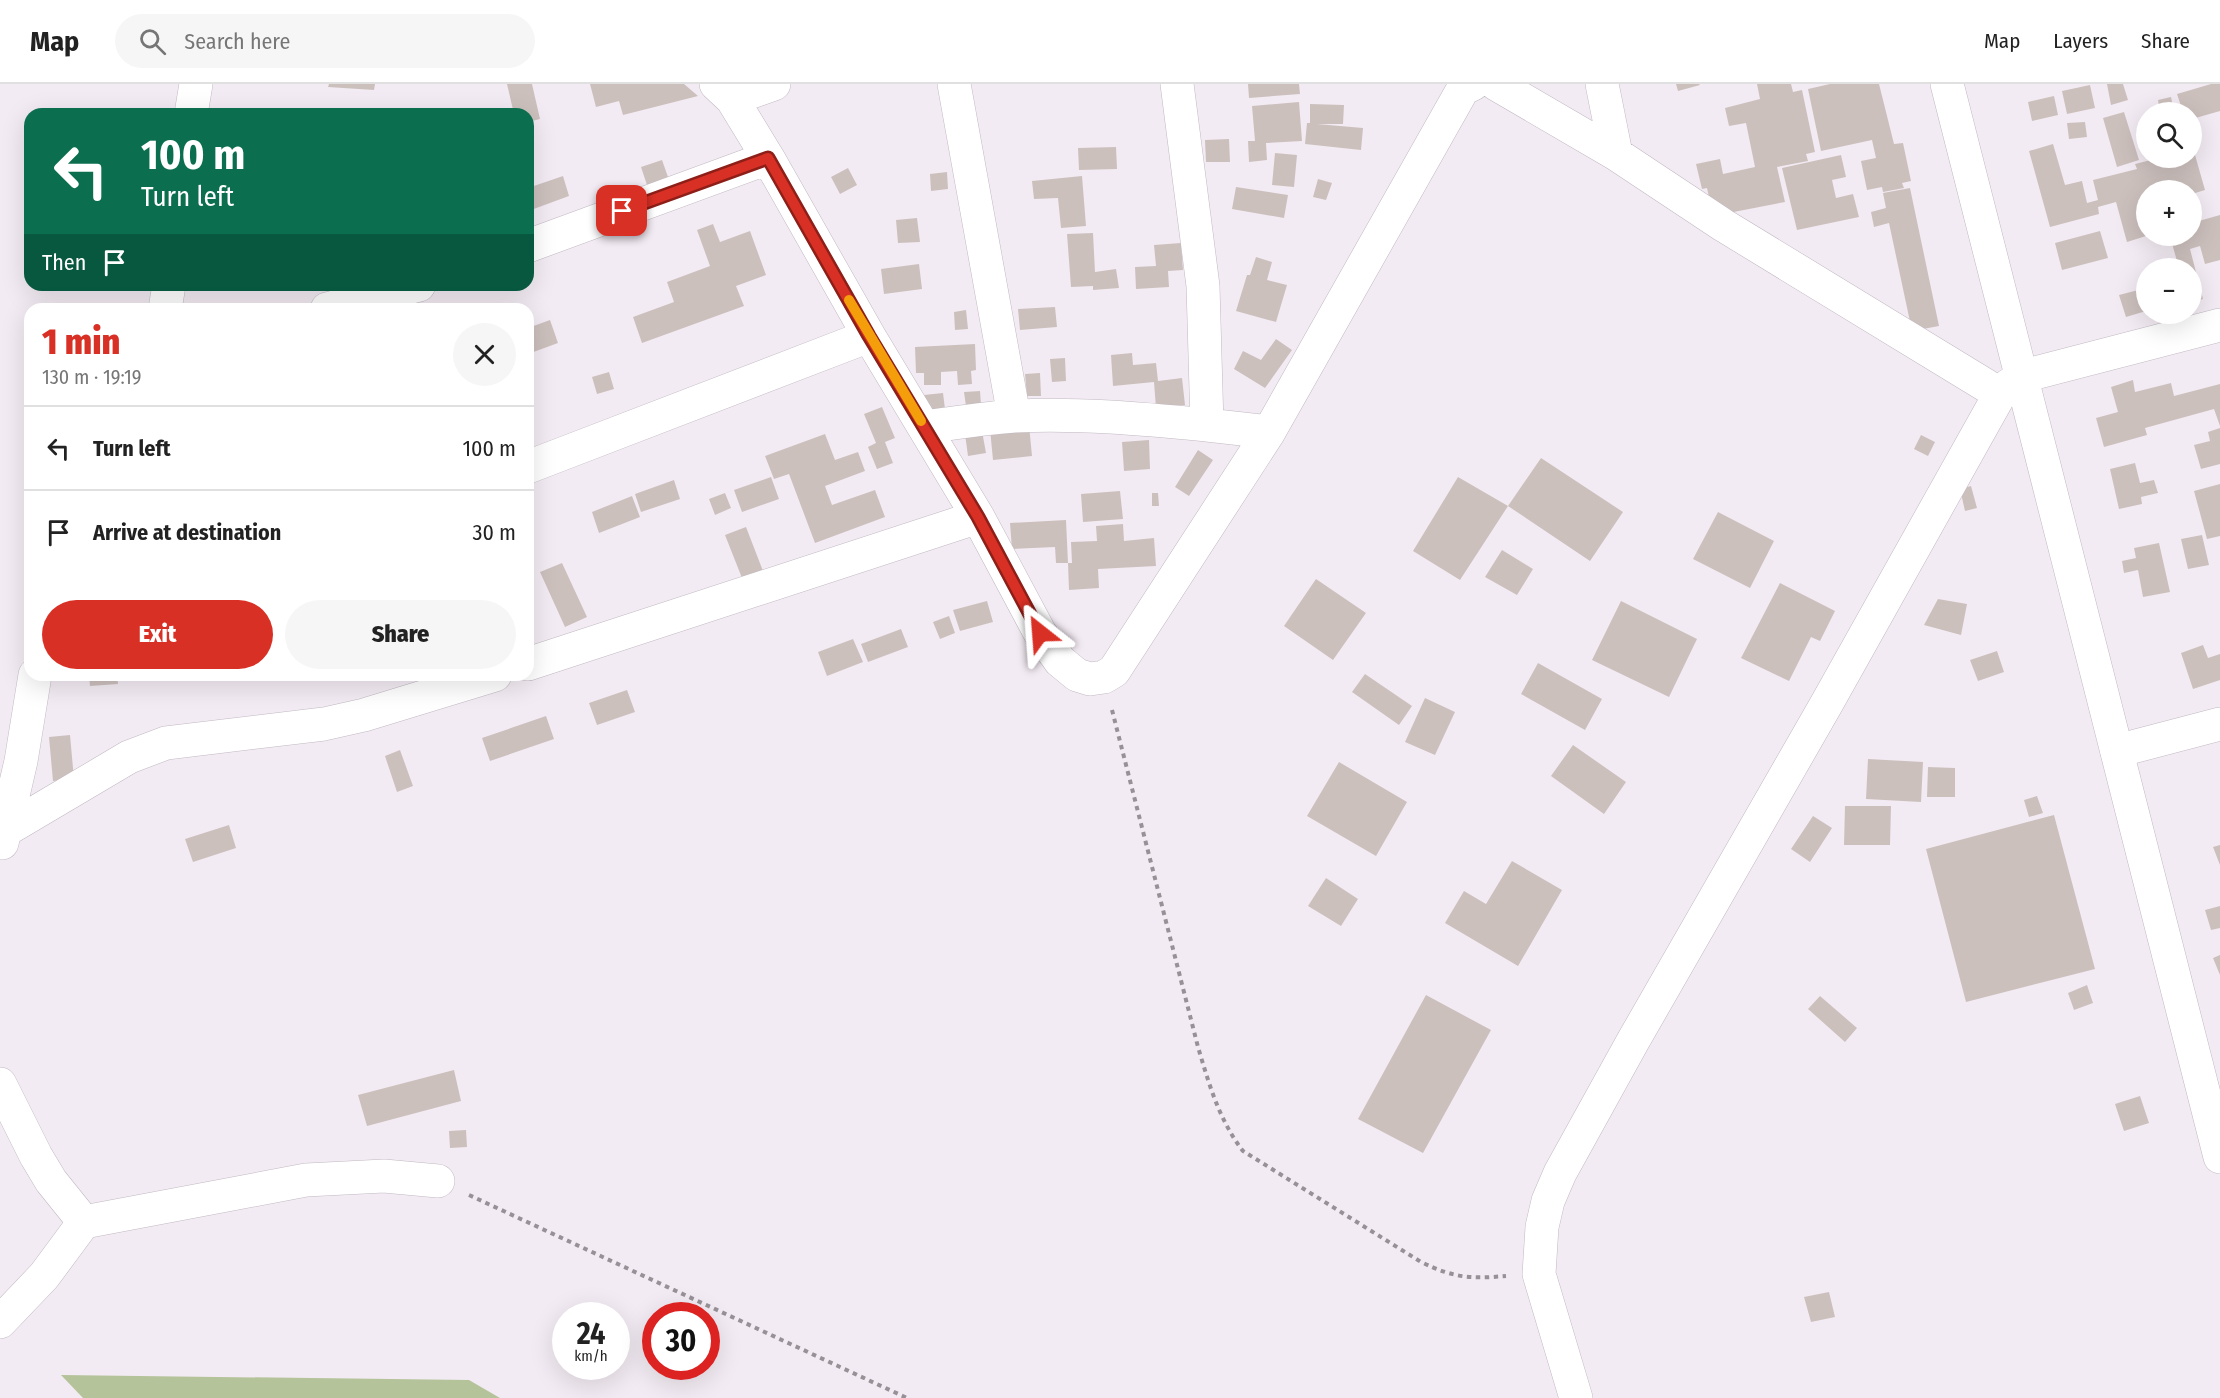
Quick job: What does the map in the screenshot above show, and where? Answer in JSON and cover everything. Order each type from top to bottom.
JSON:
[{"type":"street","points":[[192,108],[196,84]]},
{"type":"street","points":[[774,84],[724,92],[768,158],[869,336],[978,517],[1040,633],[1060,661],[1077,675],[1090,679],[1104,677],[1113,671],[1269,432],[1462,89],[1473,84]]},
{"type":"street","points":[[954,84],[1014,416]]},
{"type":"street","points":[[1177,84],[1203,286],[1207,425]]},
{"type":"street","points":[[1496,84],[1616,154],[1704,213],[2011,386]]},
{"type":"street","points":[[1602,84],[1616,154]]},
{"type":"street","points":[[1947,84],[2011,386],[2116,751],[2220,1157]]},
{"type":"street","points":[[534,244],[768,158]]},
{"type":"street","points":[[350,303],[396,291]]},
{"type":"street","points":[[1576,1398],[1539,1274],[1542,1227],[1548,1201],[1560,1173],[2011,386],[2220,325]]},
{"type":"street","points":[[534,465],[869,336]]},
{"type":"street","points":[[924,427],[1014,416],[1117,416],[1269,432]]},
{"type":"street","points":[[534,662],[978,517]]},
{"type":"street","points":[[2,841],[21,761],[34,681]]},
{"type":"street","points":[[2,841],[129,757],[166,743],[324,724],[364,715],[475,681]]},
{"type":"street","points":[[2116,751],[2220,724]]},
{"type":"street","points":[[0,1084],[51,1181],[84,1222]]},
{"type":"street","points":[[0,1322],[44,1276],[84,1222],[306,1180],[384,1176],[438,1181]]},
{"type":"path","points":[[1104,677],[1198,1047],[1207,1079],[1229,1132],[1243,1151],[1421,1262],[1445,1273],[1464,1278],[1539,1274]]},
{"type":"path","points":[[438,1181],[907,1398]]},
{"type":"green space","points":[[61,1375],[469,1380],[500,1398],[83,1398]]},
{"type":"building","points":[[329,84],[375,84],[374,90],[328,87]]},
{"type":"building","points":[[507,84],[532,84],[540,119],[534,120],[534,108],[513,108]]},
{"type":"building","points":[[590,84],[684,84],[698,96],[623,115],[619,101],[596,107]]},
{"type":"building","points":[[1248,84],[1299,84],[1300,94],[1249,98]]},
{"type":"building","points":[[1676,84],[1699,84],[1700,85],[1678,91]]},
{"type":"building","points":[[1757,84],[1791,84],[1793,92],[1802,90],[1815,152],[1806,154],[1808,161],[1777,167],[1785,202],[1713,216],[1707,188],[1702,189],[1696,164],[1720,159],[1723,174],[1755,167],[1746,123],[1729,126],[1725,108],[1760,99]]},
{"type":"building","points":[[1830,84],[1879,84],[1894,144],[1903,143],[1911,181],[1902,183],[1904,188],[1883,192],[1882,187],[1867,190],[1861,161],[1876,158],[1872,140],[1821,151],[1808,89]]},
{"type":"building","points":[[2107,84],[2123,84],[2128,100],[2111,105]]},
{"type":"building","points":[[2211,84],[2220,84],[2220,111],[2202,116],[2202,102],[2180,102],[2177,94]]},
{"type":"building","points":[[2090,85],[2095,108],[2067,114],[2062,91]]},
{"type":"building","points":[[2054,96],[2058,115],[2032,121],[2028,102]]},
{"type":"building","points":[[2171,97],[2172,102],[2158,102],[2158,100]]},
{"type":"building","points":[[1299,102],[1302,141],[1266,143],[1267,160],[1249,162],[1248,141],[1255,141],[1252,106]]},
{"type":"building","points":[[1310,104],[1344,105],[1343,124],[1317,124],[1363,128],[1361,150],[1305,144],[1307,123],[1310,123]]},
{"type":"building","points":[[2124,112],[2136,150],[2136,161],[2117,167],[2103,118]]},
{"type":"building","points":[[2085,122],[2087,137],[2069,139],[2067,123]]},
{"type":"building","points":[[1229,139],[1230,162],[1206,162],[1205,140]]},
{"type":"building","points":[[2053,144],[2065,185],[2082,181],[2087,203],[2098,200],[2093,180],[2137,168],[2199,168],[2205,190],[2202,191],[2202,180],[2136,180],[2136,239],[2127,242],[2116,202],[2098,207],[2099,214],[2050,227],[2029,151]]},
{"type":"building","points":[[1116,147],[1117,169],[1079,170],[1078,148]]},
{"type":"building","points":[[1275,153],[1297,155],[1294,187],[1272,185]]},
{"type":"building","points":[[1841,155],[1846,177],[1832,180],[1836,198],[1853,194],[1859,217],[1797,230],[1782,168]]},
{"type":"building","points":[[662,160],[668,177],[647,185],[641,167]]},
{"type":"building","points":[[848,168],[857,185],[840,194],[831,177]]},
{"type":"building","points":[[947,172],[948,189],[931,191],[930,174]]},
{"type":"building","points":[[563,176],[569,196],[534,209],[534,186]]},
{"type":"building","points":[[1082,176],[1086,226],[1061,228],[1058,198],[1034,199],[1032,181]]},
{"type":"building","points":[[1318,179],[1332,183],[1326,200],[1313,197]]},
{"type":"building","points":[[1236,187],[1288,195],[1284,218],[1232,209]]},
{"type":"building","points":[[1910,188],[1939,326],[1912,331],[1889,223],[1874,227],[1871,212],[1886,208],[1883,193]]},
{"type":"building","points":[[2220,215],[2220,260],[2205,264],[2200,246],[2202,246],[2202,220]]},
{"type":"building","points":[[917,218],[920,242],[898,243],[896,220]]},
{"type":"building","points":[[713,224],[720,242],[750,231],[766,275],[736,286],[744,306],[642,343],[633,317],[674,302],[667,282],[710,266],[697,230]]},
{"type":"building","points":[[2100,231],[2108,258],[2062,270],[2055,243]]},
{"type":"building","points":[[1093,233],[1095,272],[1116,269],[1119,288],[1093,290],[1093,286],[1071,287],[1067,234]]},
{"type":"building","points":[[1181,243],[1183,270],[1168,271],[1169,287],[1136,289],[1135,267],[1156,266],[1154,245]]},
{"type":"building","points":[[2173,246],[2200,246],[2190,249],[2192,258],[2176,258]]},
{"type":"building","points":[[1256,257],[1272,262],[1267,280],[1287,285],[1276,322],[1236,311],[1247,275],[1250,275]]},
{"type":"building","points":[[919,264],[922,289],[884,294],[881,269]]},
{"type":"building","points":[[2136,291],[2136,314],[2126,317],[2119,295]]},
{"type":"building","points":[[1055,307],[1057,327],[1020,330],[1018,309]]},
{"type":"building","points":[[966,310],[968,329],[955,330],[954,312]]},
{"type":"building","points":[[550,320],[558,343],[534,352],[534,326]]},
{"type":"building","points":[[1276,339],[1292,350],[1265,388],[1234,369],[1243,351],[1261,360]]},
{"type":"building","points":[[975,344],[976,370],[971,371],[972,384],[958,385],[957,371],[941,372],[941,385],[924,385],[924,373],[916,373],[915,347]]},
{"type":"building","points":[[1132,353],[1133,365],[1156,363],[1158,381],[1182,378],[1185,405],[1156,408],[1154,382],[1113,386],[1111,355]]},
{"type":"building","points":[[1065,358],[1066,381],[1052,382],[1050,359]]},
{"type":"building","points":[[609,372],[614,389],[597,394],[592,377]]},
{"type":"building","points":[[1040,373],[1041,396],[1027,396],[1025,374]]},
{"type":"building","points":[[2133,380],[2135,392],[2171,383],[2174,396],[2220,384],[2220,426],[2214,409],[2145,428],[2147,435],[2104,447],[2096,418],[2118,412],[2111,387]]},
{"type":"building","points":[[980,391],[981,405],[966,406],[964,392]]},
{"type":"building","points":[[943,393],[945,409],[927,412],[924,395]]},
{"type":"building","points":[[882,407],[895,438],[885,442],[893,463],[877,469],[868,447],[876,443],[864,414]]},
{"type":"building","points":[[1029,425],[1032,456],[993,460],[990,429]]},
{"type":"building","points":[[2220,428],[2220,464],[2201,469],[2194,445],[2210,441],[2208,432]]},
{"type":"building","points":[[982,431],[986,453],[968,456],[965,434]]},
{"type":"building","points":[[825,434],[835,460],[858,452],[865,471],[825,486],[832,505],[875,490],[885,517],[815,543],[789,474],[774,479],[765,456]]},
{"type":"building","points":[[1921,435],[1935,442],[1928,456],[1914,449]]},
{"type":"building","points":[[1149,440],[1150,469],[1124,471],[1122,442]]},
{"type":"building","points":[[1198,450],[1213,460],[1189,496],[1175,487]]},
{"type":"building","points":[[1541,458],[1623,512],[1590,561],[1508,506]]},
{"type":"building","points":[[2135,463],[2140,483],[2154,480],[2158,493],[2141,497],[2142,504],[2119,509],[2110,469]]},
{"type":"building","points":[[771,477],[779,499],[742,512],[734,490]]},
{"type":"building","points":[[1458,477],[1508,506],[1460,580],[1413,551]]},
{"type":"building","points":[[674,480],[680,499],[641,512],[635,494]]},
{"type":"building","points":[[2220,484],[2220,536],[2207,539],[2194,491]]},
{"type":"building","points":[[1971,486],[1977,508],[1965,511],[1960,489]]},
{"type":"building","points":[[1120,491],[1123,519],[1083,522],[1081,494]]},
{"type":"building","points":[[725,493],[731,508],[715,515],[709,499]]},
{"type":"building","points":[[1152,493],[1158,493],[1159,506],[1152,506]]},
{"type":"building","points":[[632,496],[640,517],[599,533],[592,512]]},
{"type":"building","points":[[1718,512],[1774,541],[1750,588],[1693,559]]},
{"type":"building","points":[[1066,520],[1068,563],[1056,563],[1055,547],[1012,549],[1010,523]]},
{"type":"building","points":[[1123,524],[1124,541],[1154,538],[1156,566],[1098,569],[1099,588],[1069,590],[1068,563],[1072,563],[1071,542],[1097,541],[1096,526]]},
{"type":"building","points":[[746,527],[763,571],[742,578],[725,535]]},
{"type":"building","points":[[2202,535],[2209,565],[2188,569],[2181,539]]},
{"type":"building","points":[[2159,543],[2170,592],[2143,597],[2138,570],[2124,573],[2122,561],[2136,558],[2134,548]]},
{"type":"building","points":[[1502,550],[1533,569],[1517,595],[1485,577]]},
{"type":"building","points":[[562,563],[587,617],[565,627],[540,572]]},
{"type":"building","points":[[1316,579],[1366,613],[1333,660],[1284,626]]},
{"type":"building","points":[[1780,583],[1835,611],[1820,641],[1811,637],[1789,681],[1741,658]]},
{"type":"building","points":[[1938,599],[1967,604],[1961,635],[1924,625]]},
{"type":"building","points":[[987,601],[993,622],[960,631],[953,610]]},
{"type":"building","points":[[1621,601],[1697,639],[1669,697],[1592,660]]},
{"type":"building","points":[[949,616],[955,633],[940,639],[933,622]]},
{"type":"building","points":[[901,629],[908,647],[868,662],[861,644]]},
{"type":"building","points":[[853,639],[863,662],[827,676],[818,652]]},
{"type":"building","points":[[2203,645],[2208,658],[2220,654],[2220,680],[2193,689],[2181,653]]},
{"type":"building","points":[[1997,651],[2004,672],[1978,681],[1970,660]]},
{"type":"building","points":[[1538,663],[1602,699],[1585,730],[1521,694]]},
{"type":"building","points":[[1365,674],[1412,706],[1399,725],[1352,692]]},
{"type":"building","points":[[90,681],[118,681],[118,684],[90,686]]},
{"type":"building","points":[[627,690],[635,712],[597,725],[589,703]]},
{"type":"building","points":[[1425,698],[1455,712],[1435,755],[1405,742]]},
{"type":"building","points":[[546,716],[554,739],[490,761],[482,738]]},
{"type":"building","points":[[70,735],[74,779],[53,781],[49,737]]},
{"type":"building","points":[[1573,745],[1626,782],[1604,814],[1551,776]]},
{"type":"building","points":[[400,750],[413,786],[397,792],[385,756]]},
{"type":"building","points":[[1868,759],[1923,762],[1921,802],[1866,799]]},
{"type":"building","points":[[1339,762],[1407,802],[1376,856],[1307,816]]},
{"type":"building","points":[[1928,767],[1955,768],[1955,797],[1927,797]]},
{"type":"building","points":[[2037,796],[2043,813],[2029,817],[2024,800]]},
{"type":"building","points":[[1845,806],[1891,806],[1890,845],[1844,845]]},
{"type":"building","points":[[2054,815],[2095,969],[1966,1002],[1926,849]]},
{"type":"building","points":[[1813,816],[1832,828],[1810,862],[1791,849]]},
{"type":"building","points":[[229,825],[236,848],[193,862],[185,839]]},
{"type":"building","points":[[2220,845],[2220,865],[2213,847]]},
{"type":"building","points":[[1512,861],[1562,890],[1518,966],[1445,923],[1464,891],[1486,904]]},
{"type":"building","points":[[1326,878],[1358,899],[1341,926],[1308,906]]},
{"type":"building","points":[[2220,906],[2220,928],[2211,930],[2205,910]]},
{"type":"building","points":[[2220,955],[2220,975],[2213,958]]},
{"type":"building","points":[[2087,985],[2093,1003],[2074,1010],[2068,993]]},
{"type":"building","points":[[1426,995],[1491,1030],[1423,1153],[1358,1119]]},
{"type":"building","points":[[1820,996],[1857,1028],[1845,1042],[1808,1009]]},
{"type":"building","points":[[454,1070],[461,1101],[367,1126],[358,1095]]},
{"type":"building","points":[[2140,1096],[2149,1123],[2124,1131],[2115,1104]]},
{"type":"building","points":[[466,1130],[467,1147],[450,1148],[449,1131]]},
{"type":"building","points":[[1829,1292],[1835,1317],[1811,1322],[1804,1297]]},
{"type":"slow traffic","points":[[849,300],[921,421]]},
{"type":"route","points":[[622,211],[768,158],[869,336],[978,517],[1040,633]]}]
